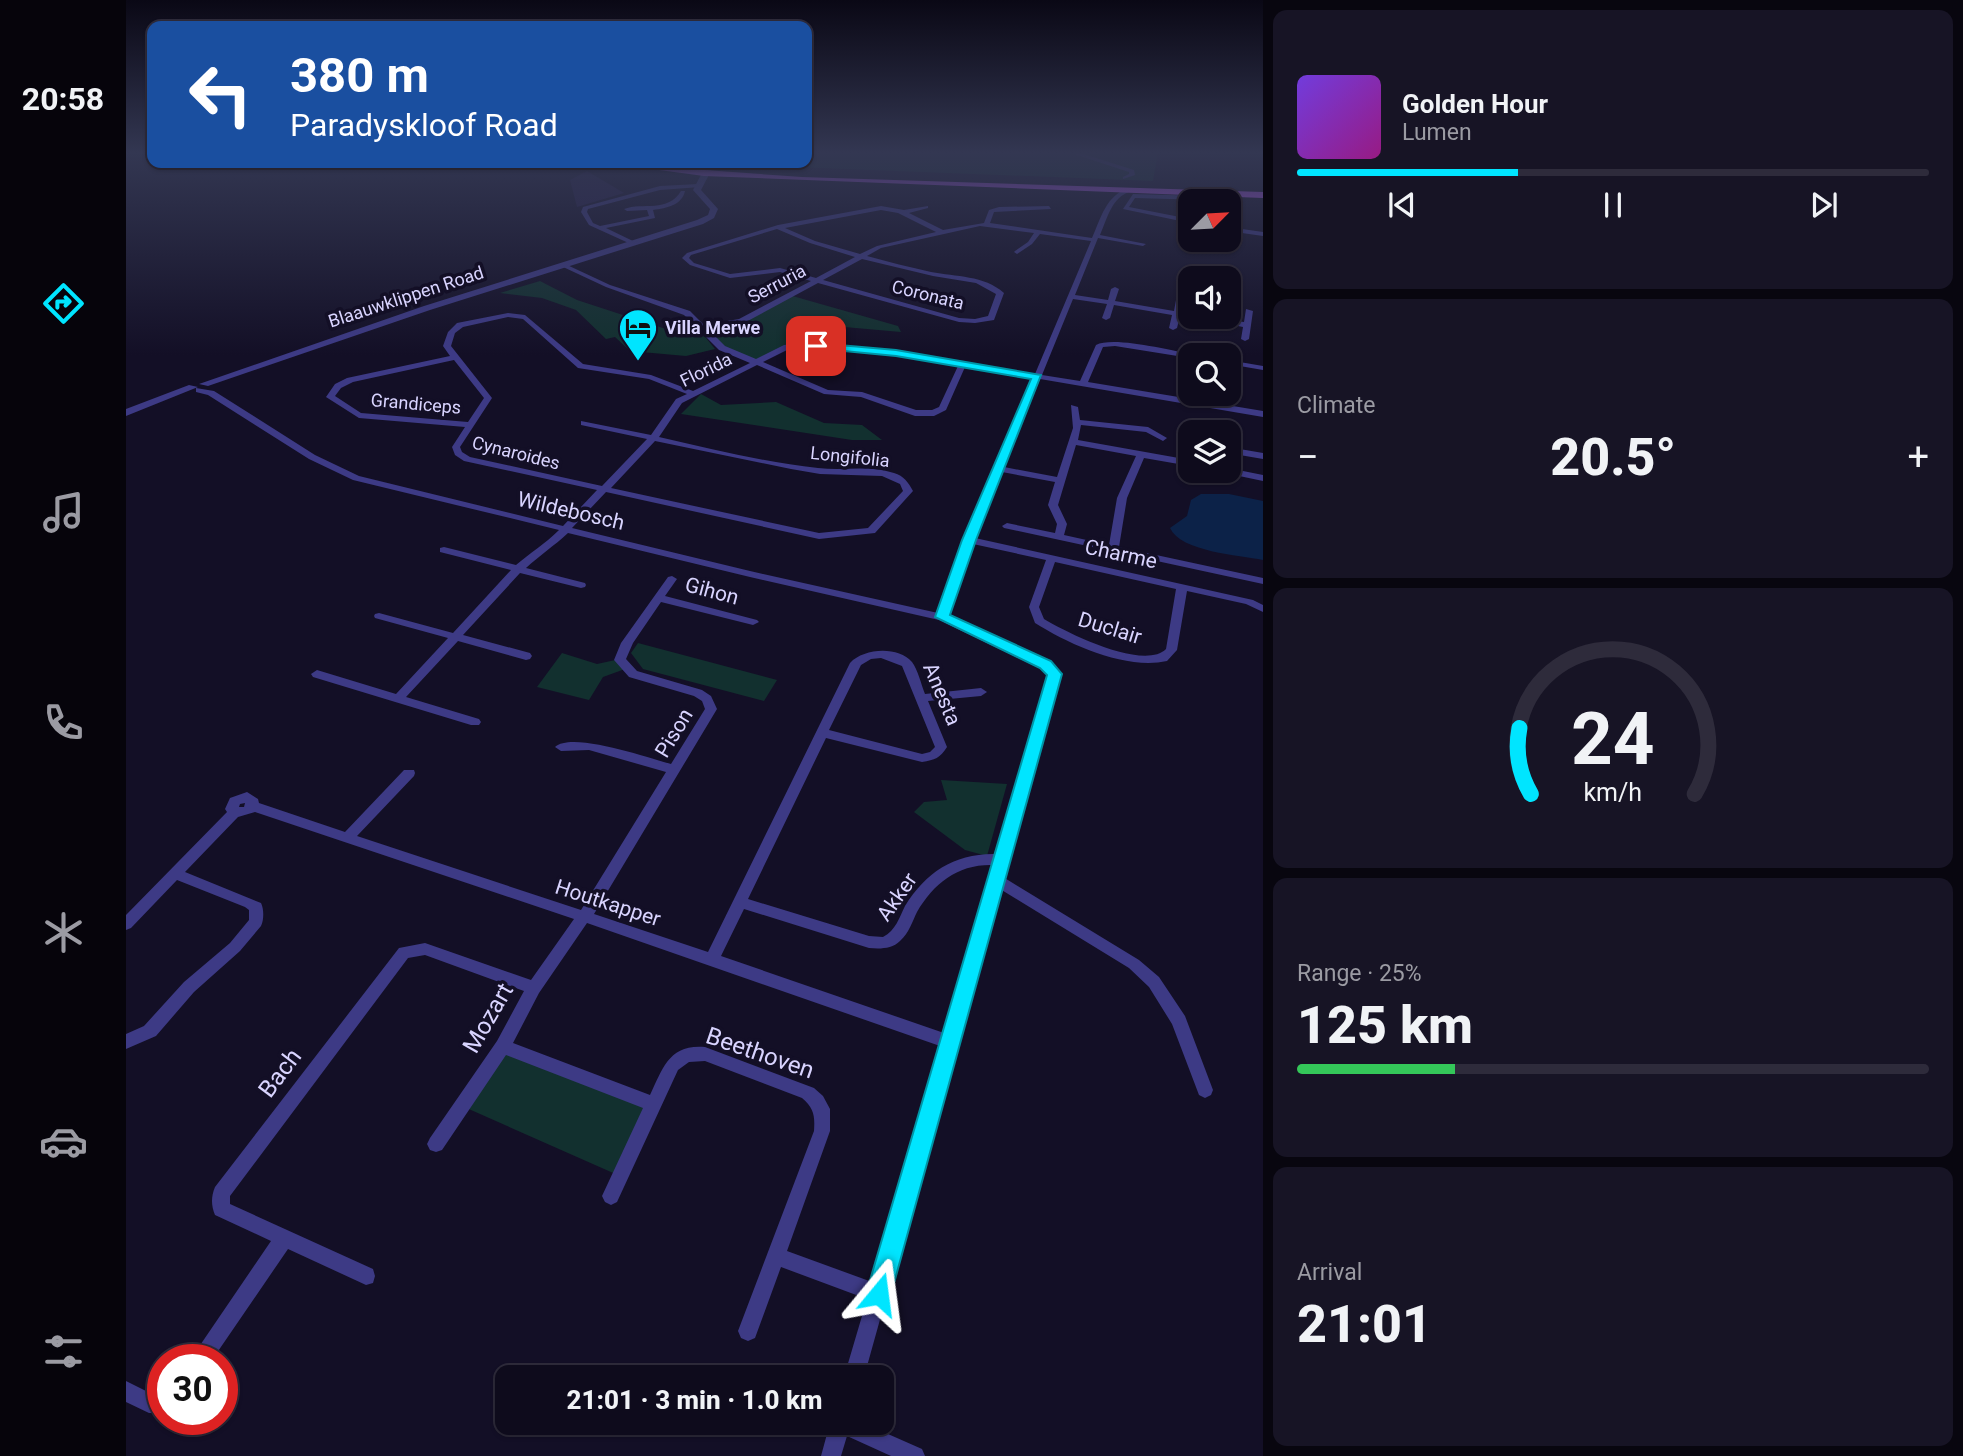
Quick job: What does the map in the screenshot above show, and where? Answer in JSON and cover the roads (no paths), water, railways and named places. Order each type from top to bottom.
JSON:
[{"type":"street","points":[[588,219],[599,228],[633,243]]},
{"type":"street","points":[[599,228],[643,219]]},
{"type":"street","name":"Blaauwklippen Road","points":[[126,413],[706,219]]},
{"type":"street","points":[[816,281],[772,269],[725,275],[692,264],[685,258],[689,254],[778,227],[821,219]]},
{"type":"street","points":[[918,219],[941,232]]},
{"type":"street","points":[[986,225],[989,219]]},
{"type":"street","points":[[942,617],[998,468],[1104,219]]},
{"type":"street","name":"Serruria","points":[[702,328],[741,321],[888,243],[941,232],[986,225],[1143,244]]},
{"type":"street","points":[[1245,231],[1258,225]]},
{"type":"street","points":[[778,227],[800,238],[864,255]]},
{"type":"street","points":[[1241,231],[1263,234]]},
{"type":"street","points":[[1017,252],[1031,243],[1038,232]]},
{"type":"street","name":"Coronata","points":[[816,281],[959,320],[975,321],[994,316],[1000,293],[988,285],[932,274],[864,255]]},
{"type":"street","points":[[563,265],[608,286],[687,313],[719,346],[827,391],[862,396],[921,414],[943,408],[962,365]]},
{"type":"street","points":[[1106,318],[1115,289]]},
{"type":"street","points":[[1072,296],[1177,314]]},
{"type":"street","points":[[1173,328],[1178,309]]},
{"type":"street","points":[[1245,340],[1249,311]]},
{"type":"street","points":[[455,357],[447,346],[456,327],[502,316],[521,316],[531,320],[570,359],[581,366],[652,377],[692,393]]},
{"type":"street","points":[[1241,324],[1247,325]]},
{"type":"street","points":[[1083,384],[1100,345],[1115,344],[1178,354]]},
{"type":"street","name":"Florida","points":[[398,699],[518,569],[567,529],[654,437],[674,405],[692,393],[787,347],[801,345],[896,353],[1263,414]]},
{"type":"street","name":"Grandiceps","points":[[455,357],[350,380],[338,386],[330,397],[359,415],[471,425]]},
{"type":"street","name":"Cynaroides","points":[[455,357],[488,398],[456,447],[461,457],[604,490]]},
{"type":"street","points":[[1241,364],[1263,368]]},
{"type":"street","name":"Wildebosch","points":[[205,387],[312,457],[356,478],[942,617],[1045,664],[1054,674],[1003,860]]},
{"type":"street","points":[[1059,537],[1062,524],[1053,505],[1072,442],[1076,422],[1074,407]]},
{"type":"street","points":[[1076,422],[1148,430],[1163,438]]},
{"type":"street","name":"Longifolia","points":[[584,423],[822,471],[886,473],[901,481],[908,491],[871,531],[819,536],[604,490]]},
{"type":"street","points":[[1072,442],[1178,461]]},
{"type":"street","points":[[1241,452],[1263,456]]},
{"type":"street","points":[[1114,548],[1122,498],[1133,479],[1141,454]]},
{"type":"street","points":[[998,468],[1059,480]]},
{"type":"street","points":[[1241,474],[1263,478]]},
{"type":"street","points":[[1007,526],[1263,581]]},
{"type":"street","name":"Charme","points":[[969,540],[1249,602],[1263,609]]},
{"type":"street","points":[[444,550],[581,585]]},
{"type":"street","name":"Duclair","points":[[1051,559],[1034,607],[1039,621],[1095,647],[1146,660],[1163,658],[1171,650],[1182,587]]},
{"type":"street","name":"Pison","points":[[584,917],[708,715],[710,703],[698,693],[633,674],[620,660],[627,643],[672,579]]},
{"type":"street","name":"Gihon","points":[[660,598],[753,622]]},
{"type":"street","points":[[379,616],[526,656]]},
{"type":"street","name":"Anesta","points":[[712,959],[856,663],[866,655],[887,655],[907,664],[941,747],[934,756],[909,756],[823,733]]},
{"type":"street","points":[[317,674],[475,722]]},
{"type":"street","points":[[923,698],[981,692]]},
{"type":"street","points":[[561,747],[589,746],[675,770]]},
{"type":"street","points":[[347,838],[409,773]]},
{"type":"street","name":"Houtkapper","points":[[174,873],[234,812],[232,805],[241,798],[251,799],[252,806],[712,959],[949,1042]]},
{"type":"street","name":"Akker","points":[[741,902],[869,942],[882,943],[898,934],[926,887],[955,866],[974,858],[1003,860]]},
{"type":"street","points":[[858,1365],[1003,860]]},
{"type":"street","points":[[126,924],[174,873],[256,907],[256,922],[227,955],[189,987],[150,1031],[126,1042]]},
{"type":"street","points":[[998,880],[1134,964],[1154,982],[1169,1000],[1179,1021],[1205,1090]]},
{"type":"street","name":"Mozart","points":[[436,1144],[503,1046],[534,988],[584,917]]},
{"type":"street","name":"Bach","points":[[366,1276],[221,1209],[221,1193],[397,957],[412,949],[425,949],[534,988]]},
{"type":"street","points":[[503,1046],[653,1104]]},
{"type":"street","name":"Beethoven","points":[[611,1196],[672,1065],[680,1058],[697,1053],[808,1093],[819,1101],[823,1111],[822,1131],[748,1331]]},
{"type":"street","points":[[211,1344],[285,1237]]},
{"type":"street","points":[[776,1256],[879,1294]]},
{"type":"street","points":[[126,1391],[147,1402]]},
{"type":"street","points":[[831,1456],[837,1435]]},
{"type":"street","points":[[867,1435],[915,1456]]},
{"type":"water","points":[[1201,494],[1229,494],[1263,501],[1263,560],[1198,547],[1176,536],[1170,528],[1187,516],[1191,500]]},
{"type":"place","name":"Villa Merwe","points":[[638,362]]}]
